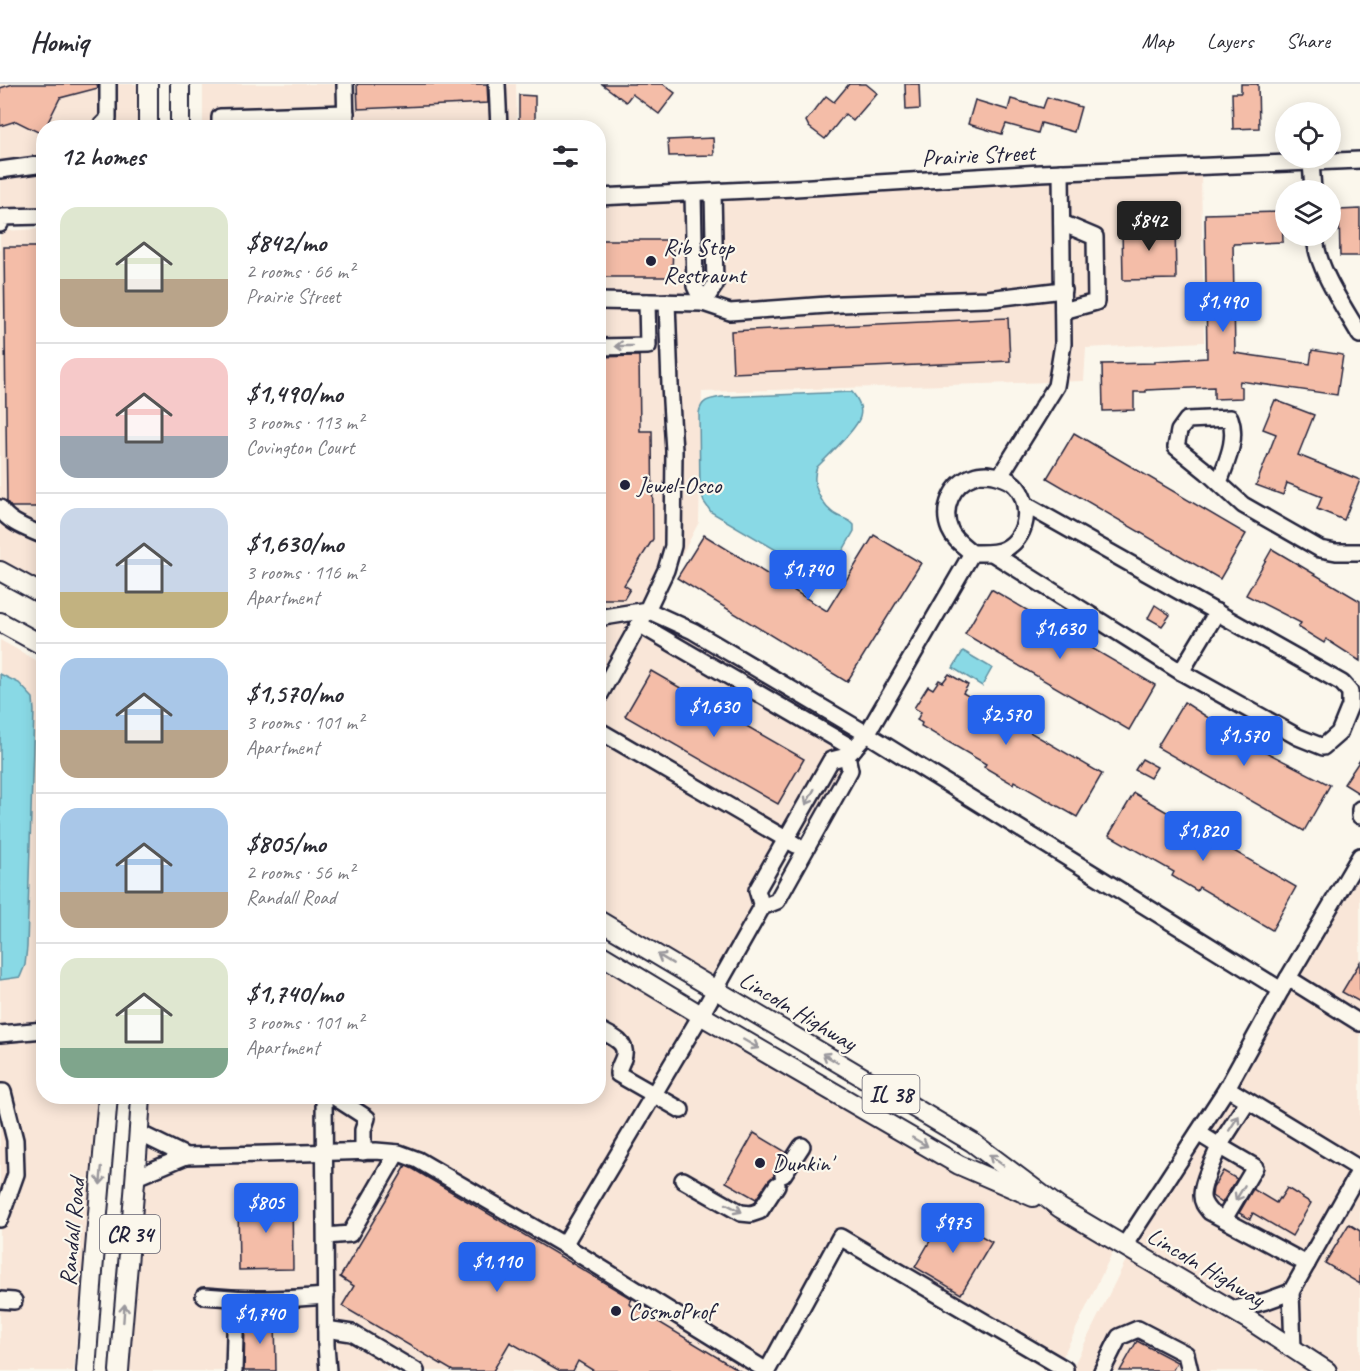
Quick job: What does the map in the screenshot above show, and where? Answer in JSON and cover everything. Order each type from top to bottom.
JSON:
[{"type":"main road","points":[[147,120],[148,84]]},
{"type":"main road","points":[[180,84],[180,120]]},
{"type":"main road","points":[[0,571],[36,591]]},
{"type":"main road","points":[[0,622],[36,642]]},
{"type":"main road","name":"Lincoln Highway","points":[[606,925],[972,1142],[1060,1208],[1232,1310],[1327,1371]]},
{"type":"main road","name":"Lincoln Highway","points":[[606,958],[959,1165],[1060,1208]]},
{"type":"main road","points":[[97,1104],[105,1135]]},
{"type":"main road","name":"Randall Road","points":[[86,1371],[107,1104]]},
{"type":"main road","name":"CR 34","points":[[119,1371],[141,1104]]},
{"type":"street","points":[[107,120],[108,84]]},
{"type":"street","points":[[220,120],[220,117],[346,120],[345,84]]},
{"type":"street","points":[[497,84],[499,120]]},
{"type":"street","name":"Prairie Street","points":[[1341,161],[1360,160]]},
{"type":"street","name":"Prairie Street","points":[[606,197],[713,193],[1061,172],[1275,163]]},
{"type":"street","points":[[0,170],[36,165]]},
{"type":"street","points":[[1000,476],[1056,386],[1063,344],[1061,172]]},
{"type":"street","points":[[703,303],[715,285],[713,193]]},
{"type":"street","points":[[693,194],[695,286],[703,303]]},
{"type":"street","points":[[1,221],[36,217]]},
{"type":"street","points":[[1062,224],[1095,237],[1096,302],[1063,311]]},
{"type":"street","points":[[1316,246],[1323,268],[1360,335]]},
{"type":"street","points":[[606,301],[703,303],[730,312],[841,304],[987,298],[1063,290]]},
{"type":"street","points":[[606,347],[648,346],[647,302]]},
{"type":"street","points":[[606,684],[647,610],[666,570],[674,546],[674,451],[669,385],[667,302]]},
{"type":"street","points":[[1219,483],[1233,443],[1234,429],[1230,418],[1187,420],[1179,431],[1176,447],[1243,505],[1320,549],[1360,552]]},
{"type":"street","points":[[987,474],[1000,476],[1012,483],[1020,492],[1026,505],[1026,518],[1019,536],[1005,549],[992,553],[972,553],[957,540],[950,529],[947,516],[948,503],[953,491],[968,478],[987,474]]},
{"type":"street","points":[[992,553],[1181,672],[1298,737],[1323,747],[1339,733],[1350,706],[1350,692],[1342,683],[1026,505]]},
{"type":"street","points":[[0,508],[12,520],[36,532]]},
{"type":"street","points":[[762,907],[757,890],[831,760],[850,753],[867,734],[972,553]]},
{"type":"street","points":[[606,617],[647,610],[693,631],[1285,984],[1360,1023]]},
{"type":"street","points":[[1181,672],[1217,612]]},
{"type":"street","points":[[639,624],[850,753]]},
{"type":"street","points":[[606,735],[805,850]]},
{"type":"street","points":[[564,1245],[701,1015],[762,907],[777,901],[850,770],[850,753]]},
{"type":"street","points":[[1360,809],[1360,816]]},
{"type":"street","points":[[1124,1246],[1227,1088],[1285,984],[1359,861]]},
{"type":"street","points":[[0,1034],[36,1031]]},
{"type":"street","points":[[606,1034],[623,1046],[625,1053],[618,1068],[618,1074],[681,1110]]},
{"type":"street","points":[[1227,1088],[1360,1170],[1291,1292],[1293,1348]]},
{"type":"street","points":[[0,1092],[3,1092],[15,1140],[16,1174],[0,1219]]},
{"type":"street","points":[[1248,1101],[1219,1146],[1205,1183],[1202,1197],[1204,1205],[1210,1212],[1307,1264]]},
{"type":"street","points":[[328,1371],[326,1153],[330,1104]]},
{"type":"street","points":[[342,1104],[367,1118],[363,1130],[363,1152]]},
{"type":"street","points":[[139,1133],[186,1156]]},
{"type":"street","points":[[1198,1133],[1255,1167],[1224,1219]]},
{"type":"street","points":[[684,1180],[741,1213],[751,1214],[760,1211],[802,1146]]},
{"type":"street","points":[[326,1236],[350,1234],[397,1153]]},
{"type":"street","points":[[136,1177],[186,1156],[397,1153],[418,1160],[564,1245],[767,1371],[840,1237],[1065,1369]]},
{"type":"street","points":[[1232,1310],[1266,1302],[1291,1292]]},
{"type":"street","points":[[204,1296],[236,1299],[285,1299],[326,1296]]},
{"type":"street","points":[[234,1371],[236,1299]]},
{"type":"street","points":[[326,1329],[352,1333],[416,1371]]},
{"type":"street","points":[[1102,1371],[1119,1337],[1138,1329],[1186,1354],[1190,1371]]},
{"type":"shaded area","points":[[0,84],[144,84],[144,120],[36,120],[36,212],[0,212]]},
{"type":"shaded area","points":[[203,84],[516,84],[517,120],[203,120]]},
{"type":"shaded area","points":[[1201,172],[1204,342],[1086,348],[1084,381],[702,392],[699,522],[656,605],[865,728],[714,981],[606,917],[606,203]]},
{"type":"shaded area","points":[[36,229],[36,587],[0,567],[0,231]]},
{"type":"shaded area","points":[[0,640],[36,660],[36,1104],[97,1104],[74,1371],[0,1371]]},
{"type":"shaded area","points":[[1360,852],[1360,1371],[1341,1371],[1255,1314],[1131,1244]]},
{"type":"shaded area","points":[[606,965],[1114,1249],[1056,1371],[1047,1371],[844,1248],[774,1371],[126,1371],[146,1104],[606,1104]]},
{"type":"shaded area","points":[[1127,1258],[1310,1371],[1071,1371]]},
{"type":"water","points":[[852,392],[860,407],[858,422],[817,467],[815,474],[816,488],[822,501],[832,512],[854,525],[854,531],[830,573],[825,576],[817,574],[711,512],[700,491],[699,413],[706,401],[721,397]]},
{"type":"water","points":[[963,651],[992,668],[982,686],[953,668]]},
{"type":"water","points":[[0,674],[19,683],[33,698],[34,711],[25,965],[20,977],[0,980]]},
{"type":"building","points":[[13,84],[97,84],[98,88],[60,98],[49,120],[36,120],[36,131],[16,121],[0,126],[0,88]]},
{"type":"building","points":[[357,84],[487,84],[488,103],[358,109]]},
{"type":"building","points":[[602,84],[663,84],[675,93],[659,114],[632,94],[626,102]]},
{"type":"building","points":[[849,84],[866,84],[877,93],[853,121],[845,114],[825,139],[809,127],[806,121],[826,96],[834,102]]},
{"type":"building","points":[[905,84],[919,84],[920,109],[906,110]]},
{"type":"building","points":[[1241,84],[1258,84],[1259,128],[1233,129],[1232,93],[1241,93]]},
{"type":"building","points":[[519,95],[535,96],[535,120],[519,120]]},
{"type":"building","points":[[1047,97],[1081,107],[1074,132],[1041,123],[1038,133],[1006,124],[1002,134],[968,124],[975,100],[1008,110],[1011,99],[1043,108]]},
{"type":"building","points":[[713,138],[714,155],[669,156],[668,140]]},
{"type":"building","points":[[1360,209],[1360,256],[1340,256],[1341,210]]},
{"type":"building","points":[[1275,212],[1275,242],[1233,244],[1235,353],[1310,364],[1312,350],[1343,355],[1337,395],[1240,381],[1242,398],[1214,399],[1214,387],[1146,390],[1146,392],[1134,392],[1134,410],[1103,411],[1102,364],[1155,363],[1155,361],[1207,358],[1205,214]]},
{"type":"building","points":[[1175,225],[1176,279],[1123,280],[1122,226]]},
{"type":"building","points":[[606,240],[673,240],[672,277],[606,277]]},
{"type":"building","points":[[4,247],[36,247],[36,507],[11,507],[7,502]]},
{"type":"building","points":[[1008,318],[1010,361],[733,373],[731,331]]},
{"type":"building","name":"Jewel-Osco","points":[[639,356],[640,431],[652,431],[653,539],[624,585],[630,589],[624,599],[606,599],[606,357]]},
{"type":"building","points":[[1275,400],[1314,415],[1298,455],[1360,480],[1344,520],[1317,509],[1322,497],[1287,483],[1283,495],[1256,485],[1276,434],[1263,429]]},
{"type":"building","points":[[1074,433],[1246,534],[1220,579],[1047,478]]},
{"type":"building","points":[[704,535],[827,611],[874,535],[921,563],[847,682],[677,578]]},
{"type":"building","points":[[1272,549],[1360,601],[1360,661],[1326,639],[1324,643],[1298,627],[1301,623],[1246,595]]},
{"type":"building","points":[[991,589],[1155,685],[1129,730],[965,634]]},
{"type":"building","points":[[1155,605],[1170,615],[1162,626],[1148,618]]},
{"type":"building","points":[[651,671],[804,759],[778,804],[625,716]]},
{"type":"building","points":[[949,674],[968,685],[963,693],[1102,774],[1077,817],[1014,781],[1013,784],[984,767],[986,764],[921,726],[922,723],[917,720],[921,712],[914,708],[928,686],[933,689],[939,680],[943,682]]},
{"type":"building","points":[[1184,702],[1236,736],[1239,732],[1265,747],[1262,750],[1330,785],[1304,831],[1157,747]]},
{"type":"building","points":[[1142,759],[1157,767],[1150,778],[1135,770]]},
{"type":"building","points":[[1360,760],[1360,794],[1344,784]]},
{"type":"building","points":[[1134,793],[1296,887],[1272,930],[1199,887],[1197,891],[1172,876],[1174,872],[1109,835]]},
{"type":"building","points":[[1360,962],[1360,1002],[1342,992]]},
{"type":"building","name":"Dunkin'","points":[[754,1133],[786,1152],[774,1176],[756,1199],[726,1182]]},
{"type":"building","points":[[406,1166],[632,1299],[629,1304],[740,1371],[594,1371],[578,1361],[573,1371],[560,1371],[510,1342],[493,1371],[453,1371],[342,1306],[354,1286],[340,1277]]},
{"type":"building","points":[[1223,1171],[1237,1179],[1222,1203],[1212,1196],[1213,1188]]},
{"type":"building","points":[[1287,1188],[1311,1203],[1292,1236],[1253,1213],[1250,1219],[1239,1213],[1253,1189],[1276,1203]]},
{"type":"building","points":[[292,1199],[293,1269],[239,1270],[238,1200]]},
{"type":"building","points":[[945,1215],[992,1242],[961,1294],[915,1267]]},
{"type":"building","points":[[1349,1224],[1360,1231],[1360,1284],[1325,1263]]},
{"type":"building","points":[[275,1318],[276,1371],[244,1371],[245,1319]]},
{"type":"building","points":[[1137,1341],[1177,1362],[1172,1371],[1120,1371]]},
{"type":"place","name":"Rib Stop Restraunt","points":[[651,261]]},
{"type":"place","name":"Jewel-Osco","points":[[625,485]]},
{"type":"place","name":"Dunkin'","points":[[760,1163]]},
{"type":"place","name":"CosmoProf","points":[[616,1311]]}]
